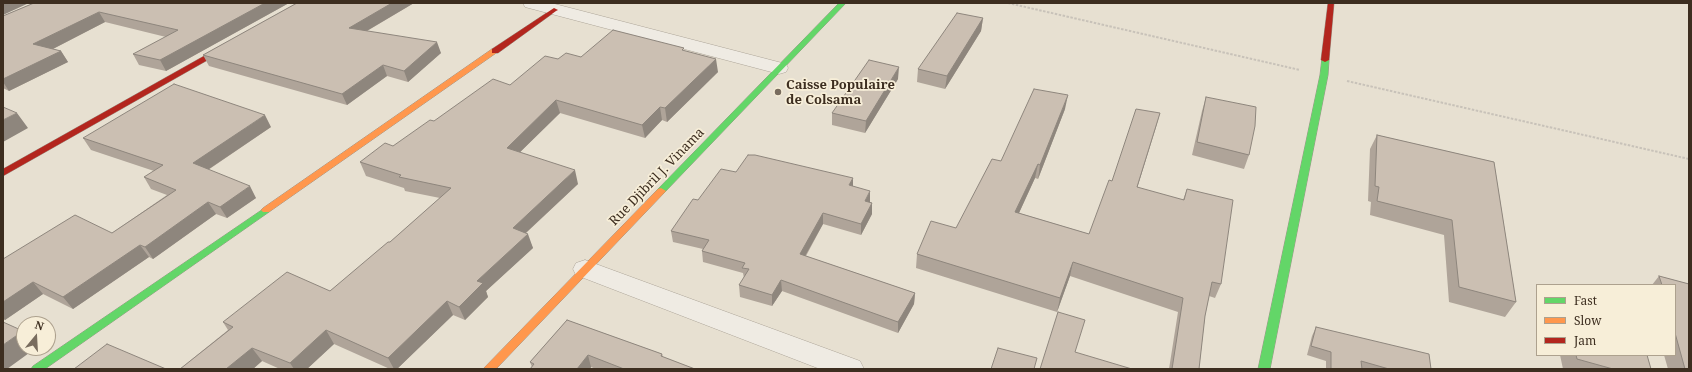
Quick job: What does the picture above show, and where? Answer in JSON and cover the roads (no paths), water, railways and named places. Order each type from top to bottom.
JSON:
[{"type":"street","points":[[531,3],[779,68]]},
{"type":"street","name":"Rue Djibril J. Vinama","points":[[489,369],[843,3]]},
{"type":"street","points":[[1264,369],[1324,75],[1332,3]]},
{"type":"street","points":[[37,369],[554,10]]},
{"type":"street","points":[[3,173],[243,38]]},
{"type":"street","points":[[585,269],[850,369]]},
{"type":"place","name":"Caisse Populaire de Colsama","points":[[778,92]]}]
